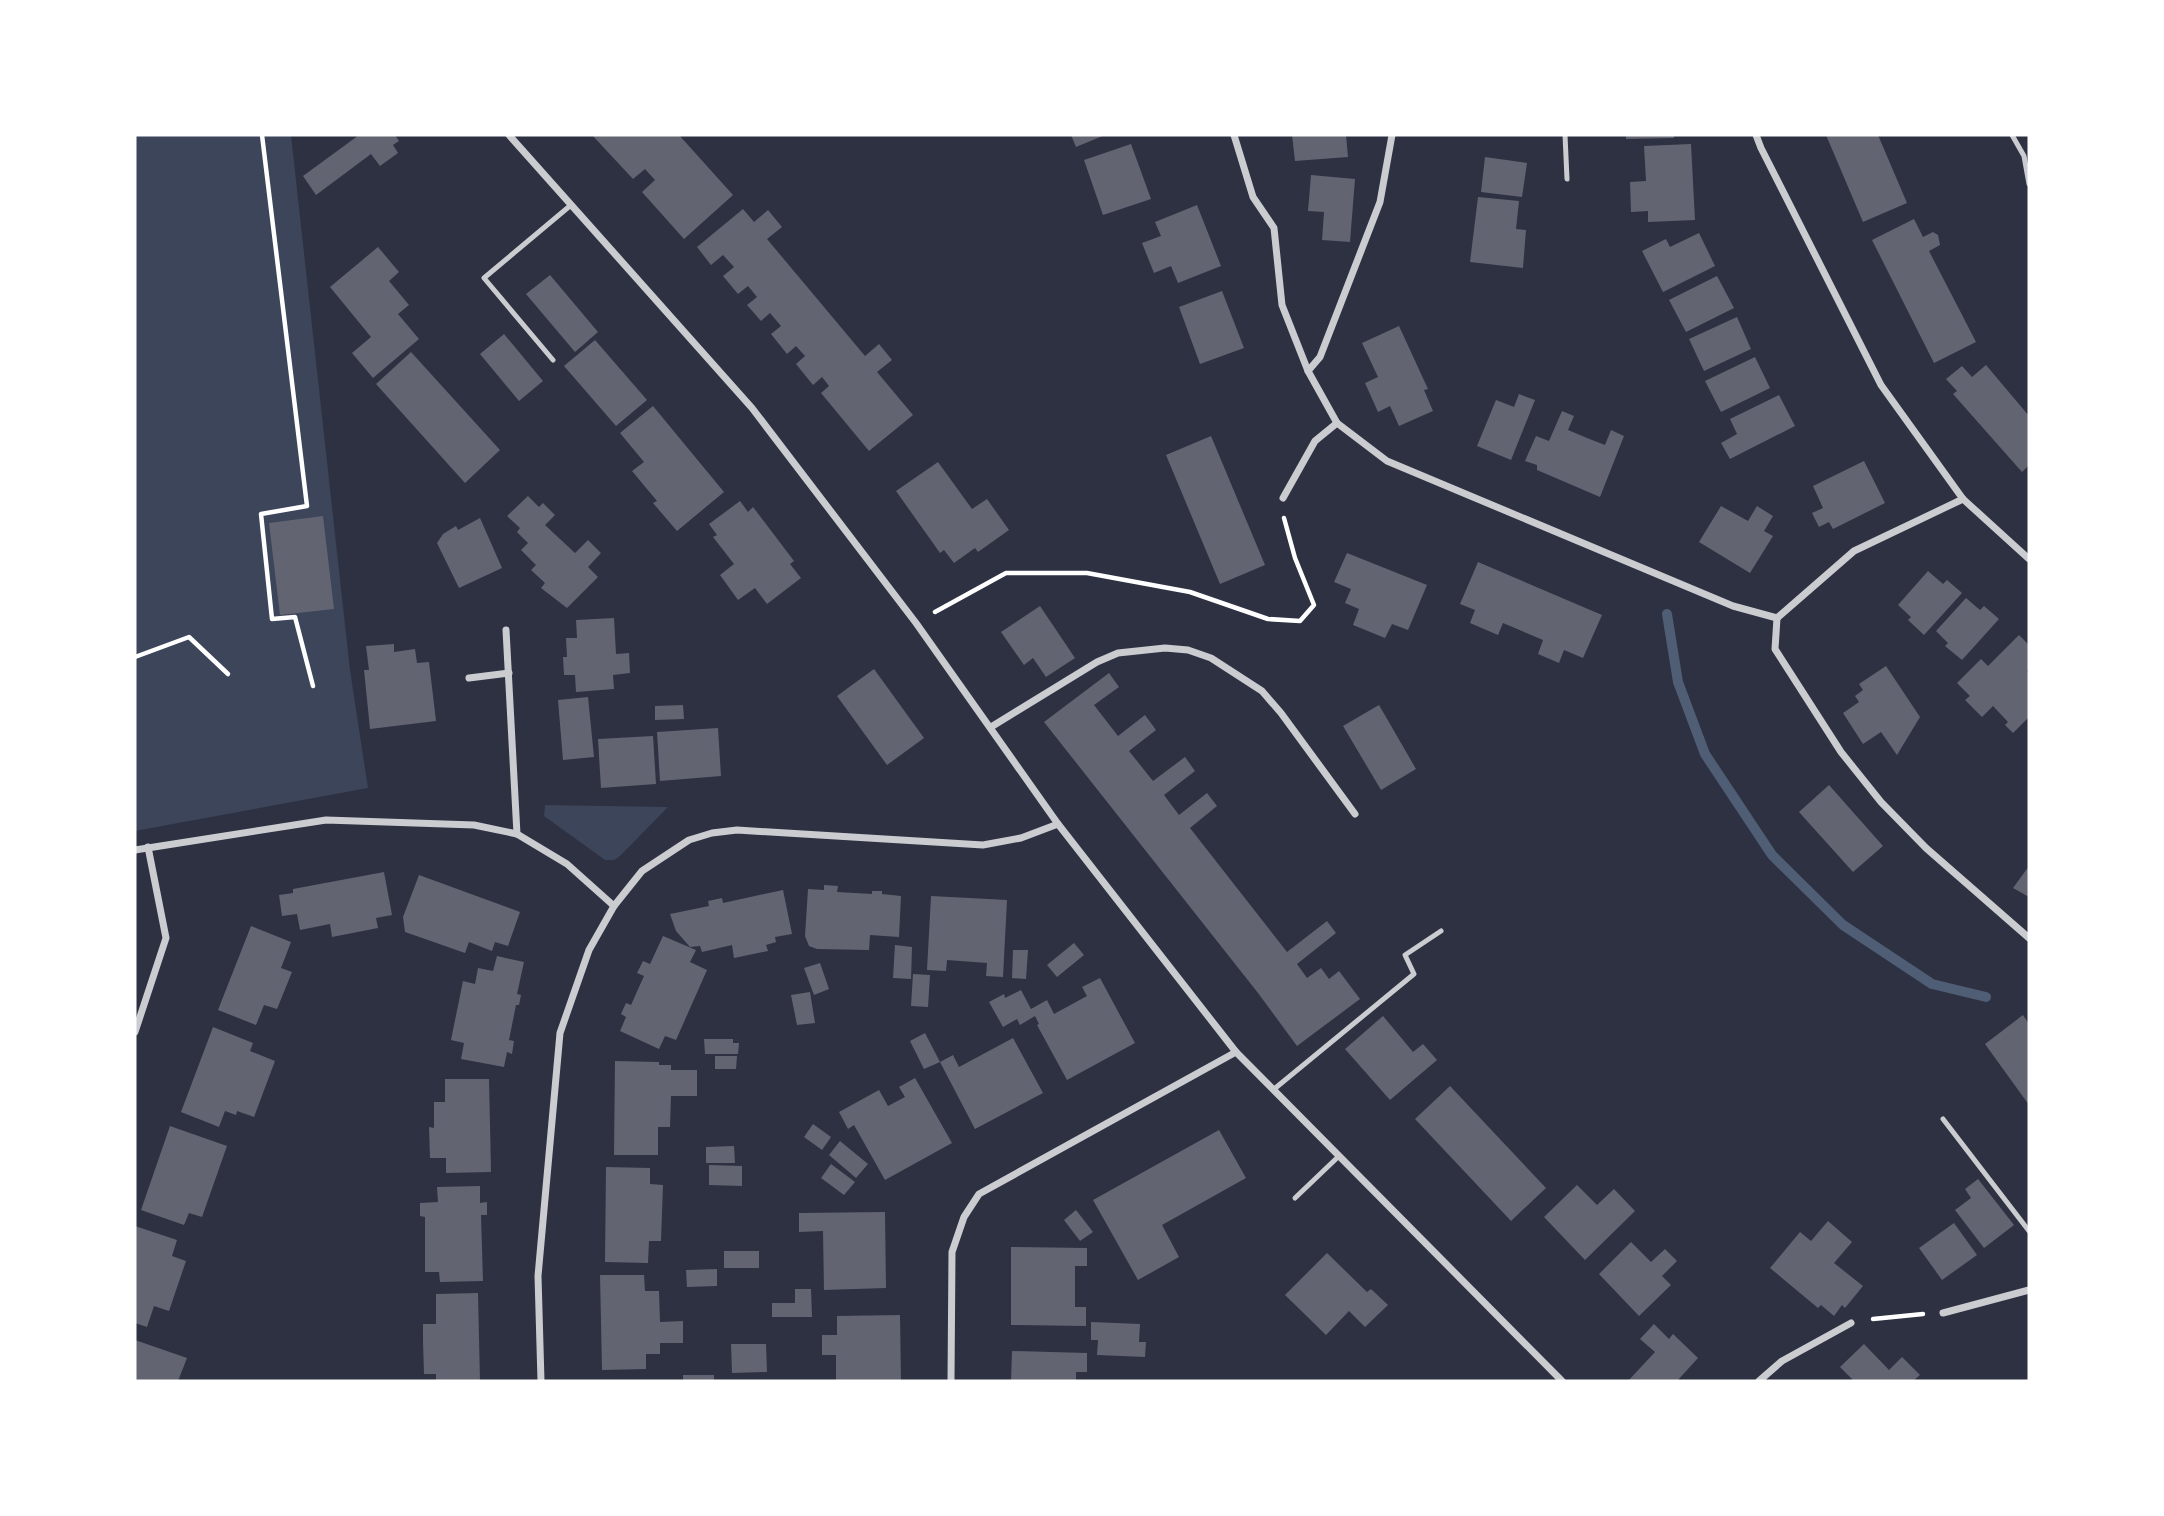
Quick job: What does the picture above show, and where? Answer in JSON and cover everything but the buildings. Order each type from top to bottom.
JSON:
[{"type":"street","points":[[509,135],[752,408],[916,623],[1058,824],[1236,1052],[1562,1381]]},
{"type":"street","points":[[1234,135],[1253,197],[1274,228],[1282,305],[1307,371],[1337,423],[1387,461],[1733,606],[1777,618]]},
{"type":"street","points":[[1307,371],[1320,357],[1380,202],[1392,135]]},
{"type":"street","points":[[1756,135],[1760,148],[1881,385],[1964,499],[2029,559]]},
{"type":"street","points":[[1283,498],[1315,442],[1337,423]]},
{"type":"street","points":[[1964,499],[1854,551],[1777,618],[1775,649],[1841,752],[1881,802],[1926,849],[2029,937]]},
{"type":"street","points":[[506,630],[517,834]]},
{"type":"street","points":[[991,727],[1097,662],[1118,653],[1165,648],[1188,650],[1210,658],[1262,691],[1355,814]]},
{"type":"street","points":[[469,678],[509,673]]},
{"type":"street","points":[[135,850],[327,820],[474,825],[517,834],[567,864],[614,906]]},
{"type":"street","points":[[541,1381],[538,1276],[560,1033],[589,950],[614,906],[642,871],[689,840],[712,833],[737,830],[983,845],[1021,838],[1058,824]]},
{"type":"street","points":[[135,1032],[166,938],[148,847]]},
{"type":"street","points":[[951,1381],[952,1252],[964,1217],[979,1195],[1236,1052]]},
{"type":"street","points":[[1943,1313],[2029,1290]]},
{"type":"street","points":[[1759,1381],[1782,1361],[1851,1323]]},
{"type":"lane","points":[[1564,135],[1567,179]]},
{"type":"lane","points":[[2012,135],[2024,156],[2029,184]]},
{"type":"lane","points":[[553,360],[484,278],[571,205]]},
{"type":"lane","points":[[1273,1090],[1414,974],[1405,955],[1441,931]]},
{"type":"lane","points":[[1943,1119],[2029,1231]]},
{"type":"lane","points":[[1296,1198],[1339,1156]]},
{"type":"path","points":[[262,135],[307,506],[261,513],[272,619],[295,617],[313,686]]},
{"type":"path","points":[[916,623],[1006,573],[1087,573],[1190,592],[1268,619],[1300,621],[1314,605],[1295,558],[1281,508],[1283,498]]},
{"type":"path","points":[[135,657],[189,637],[228,674]]},
{"type":"path","points":[[1851,1323],[1906,1314],[1943,1313]]},
{"type":"shaded area","points":[[135,135],[291,135],[350,670],[368,788],[135,831]]},
{"type":"shaded area","points":[[545,805],[668,807],[620,856],[614,860],[605,860],[544,816]]},
{"type":"waterway","points":[[1667,614],[1678,682],[1705,754],[1772,855],[1843,925],[1932,984],[1986,997]]}]
